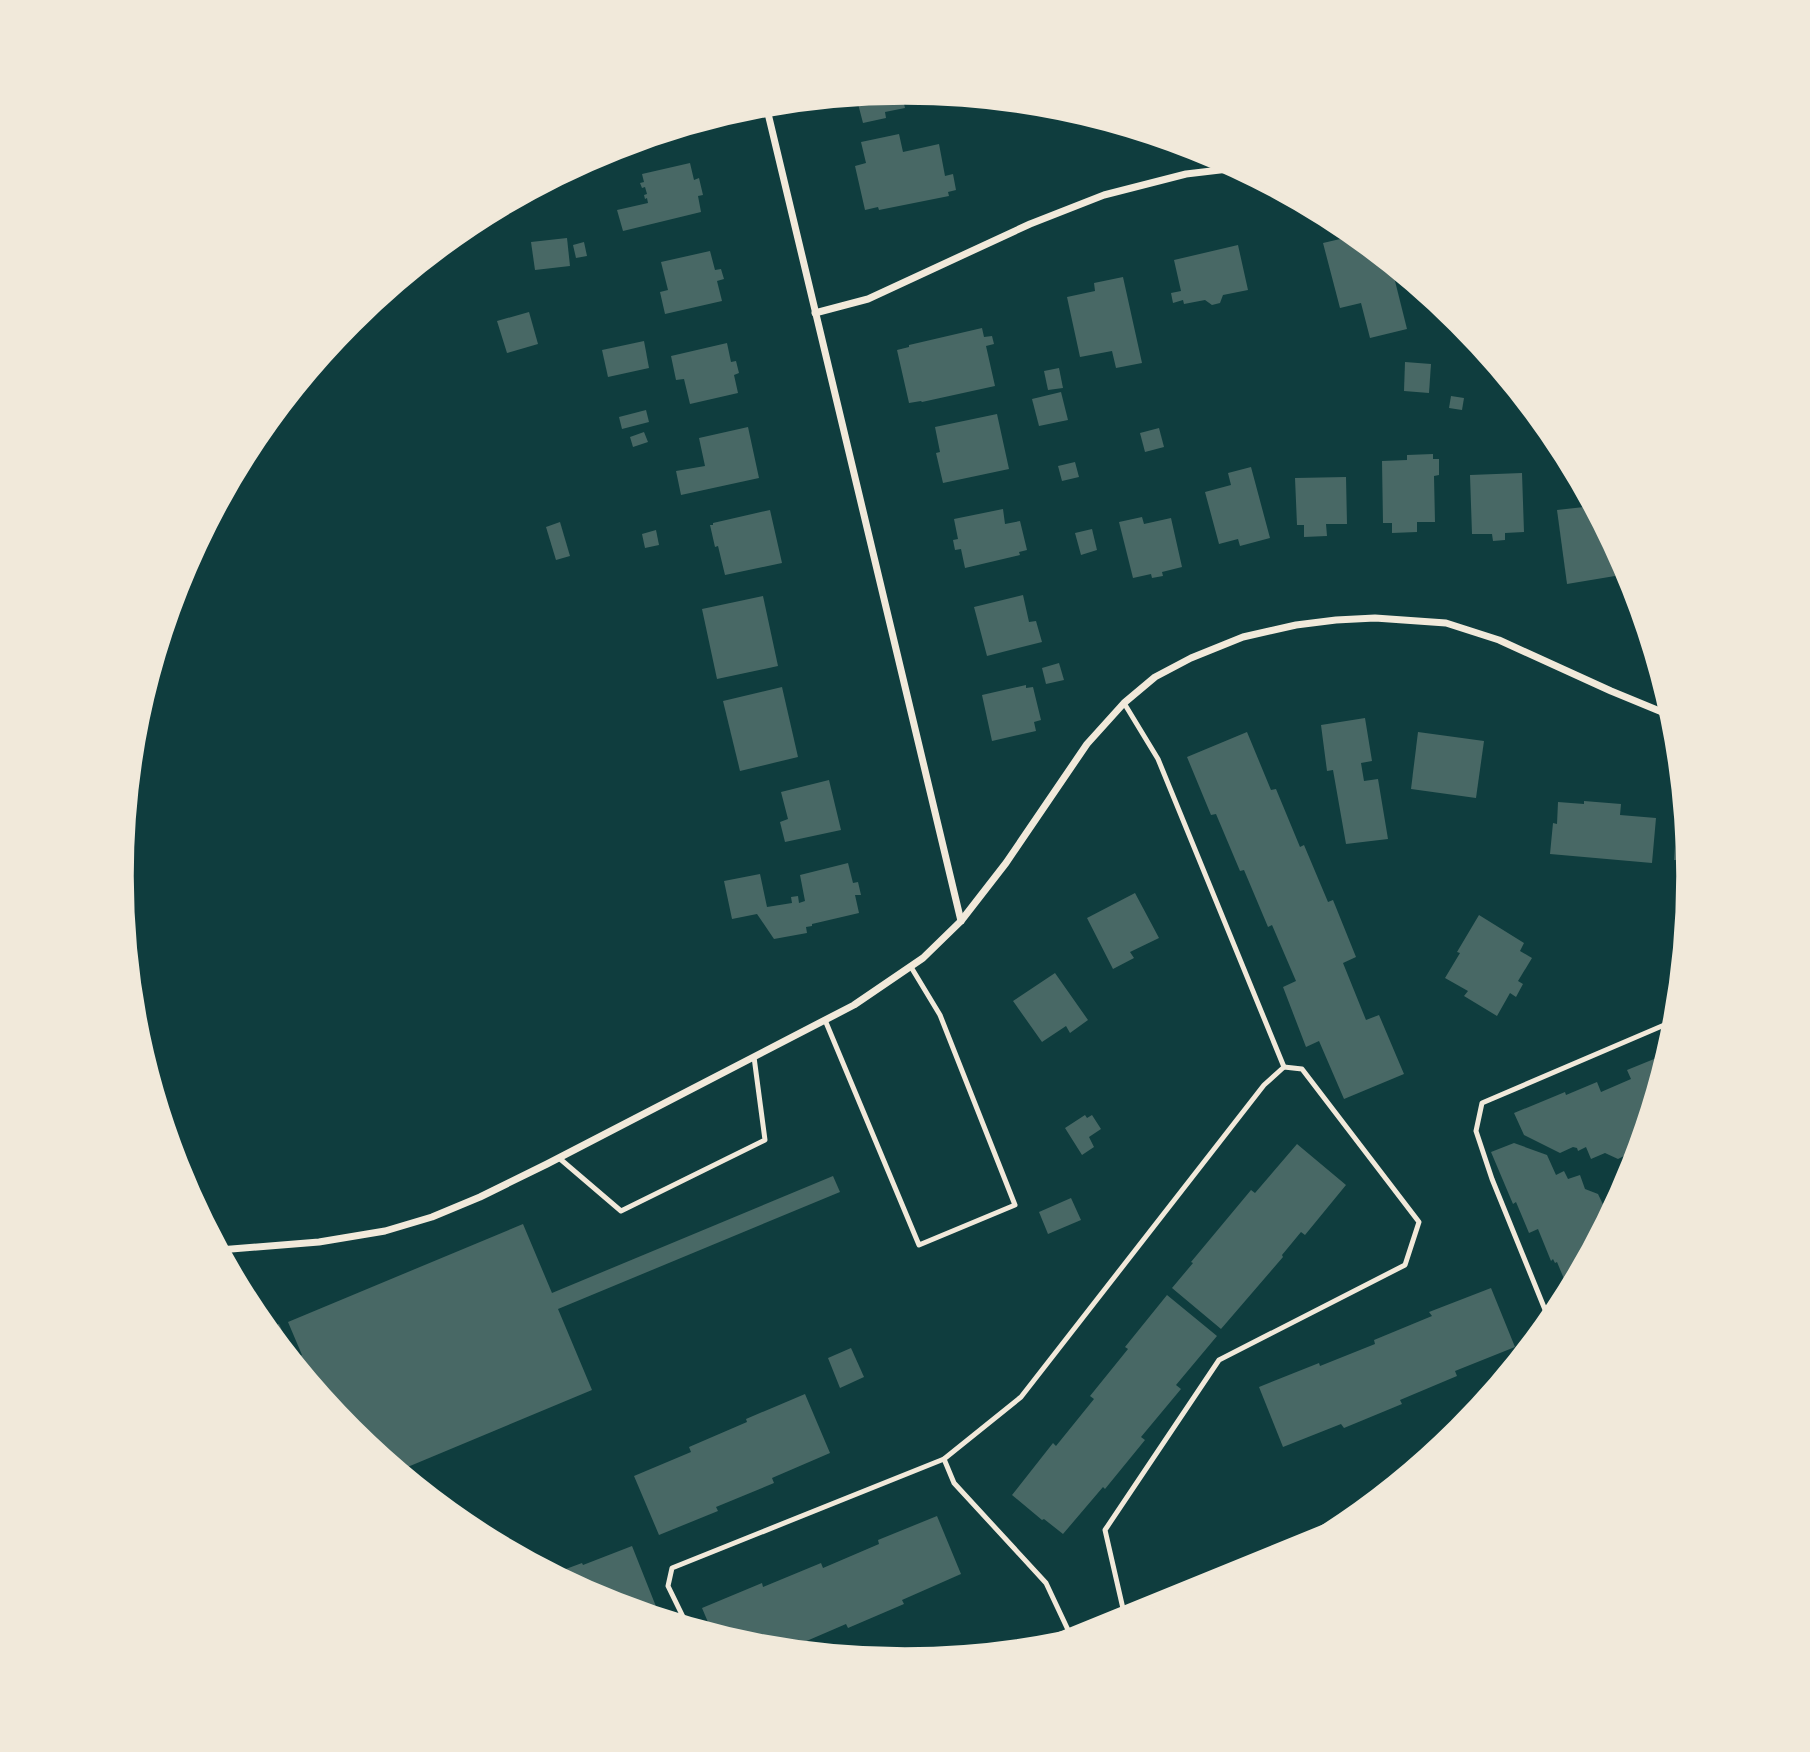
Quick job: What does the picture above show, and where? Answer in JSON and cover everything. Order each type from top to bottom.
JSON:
[{"type":"main road","points":[[1101,1623],[1289,1546]]},
{"type":"street","points":[[769,116],[961,921]]},
{"type":"street","points":[[815,313],[868,299],[1030,224],[1104,195],[1186,174],[1218,170]]},
{"type":"street","points":[[229,1249],[319,1242],[385,1231],[456,1208],[559,1158],[854,1005],[923,958],[961,921],[1006,863],[1087,744],[1124,703],[1155,677],[1191,658],[1243,638],[1296,625],[1375,618],[1446,623],[1499,640],[1660,711]]},
{"type":"lane","points":[[1124,703],[1158,759],[1284,1067]]},
{"type":"lane","points":[[825,1020],[919,1245],[1015,1205],[940,1015],[911,967]]},
{"type":"lane","points":[[1545,1309],[1492,1179],[1476,1131],[1482,1103],[1663,1025]]},
{"type":"lane","points":[[559,1158],[621,1210],[765,1140],[754,1057]]},
{"type":"lane","points":[[682,1615],[668,1586],[671,1568],[944,1459],[1021,1397],[1265,1085],[1284,1067],[1302,1069],[1419,1222],[1405,1265],[1219,1360],[1105,1531],[1124,1614]]},
{"type":"lane","points":[[944,1459],[954,1483],[1046,1583],[1068,1631]]},
{"type":"building","points":[[904,103],[905,108],[885,112],[886,118],[863,123],[858,105]]},
{"type":"building","points":[[899,134],[903,152],[939,144],[945,176],[953,174],[956,190],[948,192],[949,196],[879,210],[878,207],[865,210],[855,166],[866,163],[861,142]]},
{"type":"building","points":[[690,163],[694,180],[699,178],[703,195],[698,196],[701,212],[623,231],[617,210],[648,203],[644,195],[647,194],[645,187],[642,188],[640,183],[644,182],[642,174]]},
{"type":"building","points":[[567,238],[570,266],[535,270],[531,242]]},
{"type":"building","points":[[1342,239],[1394,278],[1407,329],[1370,338],[1361,303],[1340,308],[1323,243]]},
{"type":"building","points":[[584,242],[587,256],[576,258],[573,245]]},
{"type":"building","points":[[1238,245],[1248,290],[1223,295],[1220,303],[1212,305],[1205,300],[1173,303],[1171,293],[1181,291],[1174,260]]},
{"type":"building","points":[[710,251],[715,270],[721,269],[724,279],[717,281],[722,301],[665,314],[660,292],[668,290],[661,262]]},
{"type":"building","points":[[1123,277],[1142,363],[1116,368],[1112,351],[1080,357],[1067,297],[1095,291],[1094,283]]},
{"type":"building","points":[[529,312],[538,344],[507,353],[497,321]]},
{"type":"building","points":[[982,328],[984,337],[992,336],[994,344],[986,346],[995,386],[909,403],[897,350]]},
{"type":"building","points":[[644,341],[649,368],[608,377],[602,350]]},
{"type":"building","points":[[727,343],[731,362],[736,361],[739,373],[734,375],[738,393],[690,404],[684,379],[676,380],[671,356]]},
{"type":"building","points":[[1405,362],[1431,364],[1429,393],[1404,391]]},
{"type":"building","points":[[1059,368],[1063,388],[1048,390],[1044,371]]},
{"type":"building","points":[[1061,392],[1068,420],[1039,426],[1032,399]]},
{"type":"building","points":[[1451,396],[1464,398],[1462,410],[1449,408]]},
{"type":"building","points":[[646,410],[649,422],[622,429],[619,417]]},
{"type":"building","points":[[997,414],[1009,469],[943,483],[936,453],[940,452],[935,427]]},
{"type":"building","points":[[748,427],[759,478],[681,495],[676,471],[705,466],[699,438]]},
{"type":"building","points":[[1159,428],[1164,447],[1145,452],[1140,433]]},
{"type":"building","points":[[644,432],[648,442],[633,447],[630,437]]},
{"type":"building","points":[[1433,454],[1433,459],[1439,459],[1439,475],[1434,476],[1435,522],[1417,522],[1417,532],[1392,533],[1392,523],[1383,523],[1382,461],[1407,460],[1407,455]]},
{"type":"building","points":[[1075,462],[1079,477],[1062,481],[1058,466]]},
{"type":"building","points":[[1251,467],[1270,538],[1240,546],[1238,539],[1219,544],[1205,492],[1231,485],[1228,473]]},
{"type":"building","points":[[1522,473],[1524,532],[1505,533],[1505,540],[1493,541],[1492,534],[1472,534],[1470,475]]},
{"type":"building","points":[[1346,477],[1347,524],[1326,524],[1327,536],[1304,537],[1304,525],[1297,525],[1295,478]]},
{"type":"building","points":[[1583,507],[1615,576],[1567,584],[1557,510]]},
{"type":"building","points":[[1003,509],[1005,524],[1020,521],[1027,550],[1019,552],[1020,555],[965,568],[961,549],[955,550],[953,540],[958,539],[954,519]]},
{"type":"building","points":[[770,510],[782,563],[725,575],[710,525]]},
{"type":"building","points":[[1142,517],[1144,524],[1171,518],[1182,567],[1162,572],[1163,576],[1152,578],[1151,574],[1133,578],[1119,522]]},
{"type":"building","points":[[560,522],[570,556],[556,560],[546,527]]},
{"type":"building","points":[[1092,529],[1097,550],[1081,555],[1075,533]]},
{"type":"building","points":[[656,530],[659,545],[645,548],[642,534]]},
{"type":"building","points":[[1023,595],[1029,622],[1036,621],[1042,642],[987,656],[974,607]]},
{"type":"building","points":[[763,596],[778,666],[717,679],[702,609]]},
{"type":"building","points":[[1059,663],[1064,680],[1046,684],[1042,668]]},
{"type":"building","points":[[1026,685],[1026,688],[1033,687],[1041,720],[1034,722],[1036,731],[992,741],[982,695]]},
{"type":"building","points":[[782,687],[798,757],[740,771],[723,701]]},
{"type":"building","points":[[1365,718],[1372,761],[1361,763],[1364,781],[1378,779],[1388,839],[1346,844],[1333,770],[1327,771],[1321,725]]},
{"type":"building","points":[[1247,732],[1271,790],[1276,789],[1300,847],[1304,845],[1328,902],[1333,900],[1356,957],[1343,963],[1366,1020],[1379,1015],[1404,1074],[1344,1099],[1319,1041],[1306,1047],[1283,987],[1296,981],[1272,925],[1268,927],[1244,870],[1240,871],[1216,814],[1211,815],[1187,757]]},
{"type":"building","points":[[1418,732],[1484,741],[1476,798],[1411,789]]},
{"type":"building","points":[[829,780],[841,830],[785,842],[780,822],[788,819],[781,792]]},
{"type":"building","points":[[1584,801],[1621,804],[1620,815],[1656,818],[1652,863],[1550,854],[1553,823],[1557,824],[1558,802],[1584,804]]},
{"type":"building","points":[[1676,829],[1677,860],[1674,860]]},
{"type":"building","points":[[848,863],[853,883],[858,882],[861,895],[855,895],[859,913],[812,924],[806,927],[807,933],[774,939],[757,914],[732,919],[724,881],[760,874],[767,907],[792,903],[791,897],[798,896],[799,903],[805,901],[800,875]]},
{"type":"building","points":[[1135,893],[1159,938],[1130,952],[1134,958],[1113,969],[1087,918]]},
{"type":"building","points":[[1479,915],[1524,943],[1520,951],[1532,958],[1518,981],[1523,984],[1516,997],[1510,993],[1497,1016],[1464,996],[1468,991],[1445,978]]},
{"type":"building","points":[[1055,973],[1088,1020],[1070,1033],[1066,1026],[1042,1042],[1013,1001]]},
{"type":"building","points":[[1655,1059],[1625,1155],[1618,1159],[1605,1153],[1591,1159],[1586,1147],[1578,1151],[1573,1147],[1560,1153],[1524,1135],[1514,1113],[1597,1082],[1601,1092],[1631,1079],[1627,1070]]},
{"type":"building","points":[[1085,1115],[1087,1118],[1092,1115],[1101,1129],[1089,1137],[1094,1147],[1082,1155],[1065,1128]]},
{"type":"building","points":[[1514,1143],[1547,1155],[1556,1175],[1564,1171],[1568,1179],[1580,1175],[1585,1189],[1598,1194],[1604,1206],[1564,1279],[1557,1262],[1553,1259],[1551,1261],[1538,1229],[1529,1233],[1516,1202],[1513,1204],[1491,1152]]},
{"type":"building","points":[[1297,1144],[1346,1185],[1305,1235],[1301,1232],[1221,1329],[1172,1288],[1251,1190],[1255,1193]]},
{"type":"building","points":[[833,1176],[840,1192],[558,1309],[592,1390],[408,1467],[324,1386],[300,1356],[302,1355],[288,1322],[523,1224],[552,1293]]},
{"type":"building","points":[[1071,1198],[1081,1220],[1048,1234],[1039,1212]]},
{"type":"building","points":[[1491,1288],[1515,1347],[1455,1371],[1457,1376],[1400,1400],[1402,1404],[1344,1428],[1341,1424],[1283,1447],[1259,1387],[1375,1344],[1374,1340],[1432,1316],[1429,1312]]},
{"type":"building","points":[[1167,1295],[1217,1336],[1176,1385],[1181,1389],[1141,1437],[1145,1440],[1063,1534],[1012,1495],[1053,1443],[1056,1446],[1094,1399],[1090,1396]]},
{"type":"building","points":[[851,1348],[864,1377],[840,1388],[828,1358]]},
{"type":"building","points":[[805,1394],[830,1453],[772,1478],[774,1483],[716,1507],[718,1511],[659,1535],[634,1476],[691,1452],[689,1447]]},
{"type":"building","points":[[937,1516],[961,1574],[902,1600],[904,1604],[848,1628],[846,1624],[804,1642],[708,1623],[702,1608],[762,1583],[763,1587],[821,1563],[823,1568],[879,1544],[878,1540]]},
{"type":"building","points":[[632,1546],[657,1608],[564,1570],[582,1563],[583,1565]]}]
